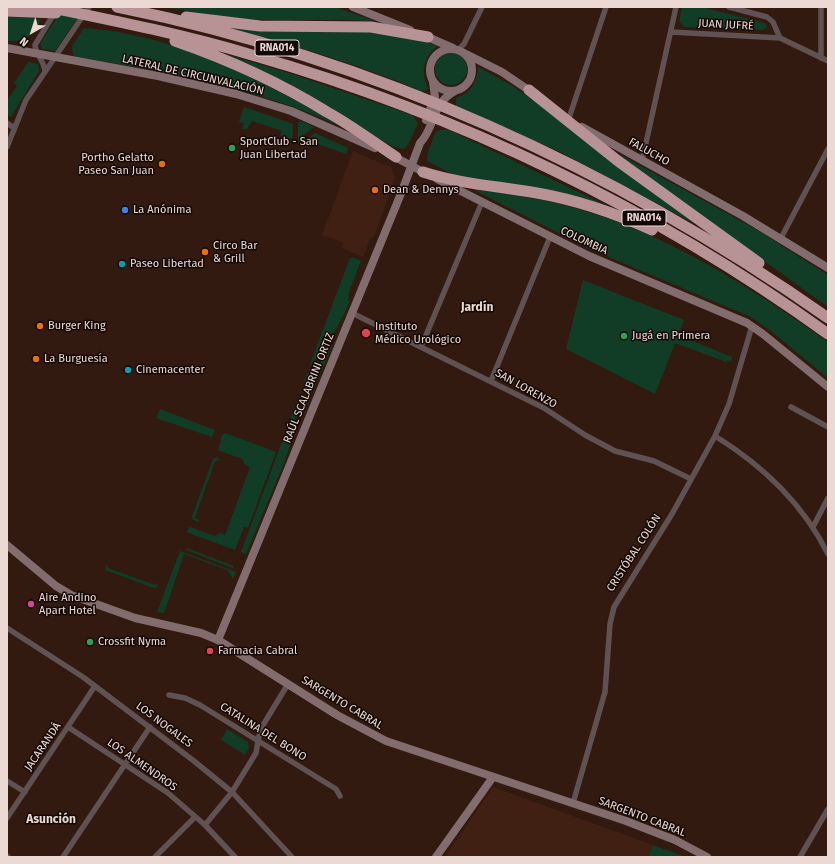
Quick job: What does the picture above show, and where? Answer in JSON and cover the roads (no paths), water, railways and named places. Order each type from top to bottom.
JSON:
[{"type":"highway","name":"RNA014","points":[[48,7],[87,11],[101,18],[136,25],[253,55],[345,84],[449,124],[516,153],[604,196],[703,252],[771,295],[828,334]]},
{"type":"highway","name":"RNA014","points":[[117,7],[270,46],[359,75],[454,111],[550,155],[644,203],[744,262],[828,317]]},
{"type":"highway","points":[[132,10],[260,26],[371,27],[428,38]]},
{"type":"highway","points":[[7,11],[87,11]]},
{"type":"highway","points":[[136,25],[208,53],[293,93],[330,113],[396,157]]},
{"type":"highway","points":[[529,90],[618,161],[771,272],[828,317]]},
{"type":"highway","points":[[423,172],[465,183],[537,193],[585,204],[628,219],[703,252]]},
{"type":"street","points":[[45,71],[43,62],[37,53],[35,42],[59,7]]},
{"type":"street","points":[[458,50],[471,63],[472,73],[468,83],[455,91],[443,90],[433,82],[430,70],[433,58],[443,50],[458,50],[464,44],[482,7]]},
{"type":"street","points":[[568,118],[606,7]]},
{"type":"street","points":[[642,161],[676,7]]},
{"type":"street","name":"JUAN JUFRÉ","points":[[729,7],[767,17],[773,22],[780,38]]},
{"type":"street","points":[[821,7],[821,58]]},
{"type":"street","name":"FALUCHO","points":[[354,8],[458,50],[498,70],[568,118],[642,161],[782,238],[828,268]]},
{"type":"street","points":[[7,147],[26,100],[87,11]]},
{"type":"street","name":"JUAN JUFRÉ","points":[[670,32],[780,38],[828,61]]},
{"type":"street","name":"LATERAL DE CIRCUNVALACIÓN","points":[[7,48],[158,76],[251,98],[297,113],[411,165]]},
{"type":"street","name":"RAÚL SCALABRINI ORTIZ","points":[[420,143],[420,136],[435,97],[433,82]]},
{"type":"street","name":"RAÚL SCALABRINI ORTIZ","points":[[218,640],[402,191],[420,143],[424,138],[440,102],[444,97],[455,91]]},
{"type":"street","points":[[7,123],[14,128]]},
{"type":"street","points":[[782,238],[828,150]]},
{"type":"street","name":"COLOMBIA","points":[[411,165],[589,256],[752,326]]},
{"type":"street","points":[[422,347],[482,202]]},
{"type":"street","points":[[491,381],[550,237]]},
{"type":"street","name":"SAN LORENZO","points":[[352,313],[544,408],[585,436],[615,451],[654,461],[691,479]]},
{"type":"street","points":[[752,326],[828,387]]},
{"type":"street","name":"CRISTÓBAL COLÓN","points":[[573,803],[604,692],[610,624],[614,607],[672,514],[715,436],[729,404],[752,326]]},
{"type":"street","points":[[791,407],[828,427]]},
{"type":"street","points":[[715,436],[748,458],[771,477],[813,527],[828,554]]},
{"type":"street","points":[[813,527],[828,498]]},
{"type":"street","name":"SARGENTO CABRAL","points":[[7,545],[56,586],[71,595],[135,618],[201,633],[218,640],[357,726],[386,741],[573,803],[675,840],[707,857]]},
{"type":"street","name":"LOS NOGALES","points":[[7,628],[95,686],[150,727],[232,792],[292,857]]},
{"type":"street","points":[[205,826],[232,792],[256,753],[260,730],[288,684]]},
{"type":"street","name":"JACARANDÁ","points":[[7,818],[95,686]]},
{"type":"street","name":"CATALINA DEL BONO","points":[[169,695],[185,698],[200,705],[336,789],[340,796]]},
{"type":"street","name":"LOS ALMENDROS","points":[[68,727],[157,785],[205,826],[235,857]]},
{"type":"street","points":[[63,857],[150,727]]},
{"type":"street","points":[[436,857],[493,777]]},
{"type":"street","points":[[7,781],[24,792]]},
{"type":"street","points":[[800,857],[826,816],[828,808]]},
{"type":"street","points":[[155,857],[195,817]]},
{"type":"place","name":"SportClub - San Juan Libertad","points":[[232,148]]},
{"type":"place","name":"Portho Gelatto Paseo San Juan","points":[[162,164]]},
{"type":"place","name":"Dean & Dennys","points":[[375,190]]},
{"type":"place","name":"La Anónima","points":[[125,210]]},
{"type":"place","name":"Circo Bar & Grill","points":[[205,252]]},
{"type":"place","name":"Paseo Libertad","points":[[122,264]]},
{"type":"place","name":"Burger King","points":[[40,326]]},
{"type":"place","name":"Instituto Médico Urológico","points":[[366,333]]},
{"type":"place","name":"Jugá en Primera","points":[[624,336]]},
{"type":"place","name":"La Burguesía","points":[[36,359]]},
{"type":"place","name":"Cinemacenter","points":[[128,370]]},
{"type":"place","name":"Aire Andino Apart Hotel","points":[[31,604]]},
{"type":"place","name":"Crossfit Nyma","points":[[90,642]]},
{"type":"place","name":"Farmacia Cabral","points":[[210,651]]},
{"type":"district","name":"Jardín","points":[[477,308]]},
{"type":"district","name":"Asunción","points":[[51,820]]}]
